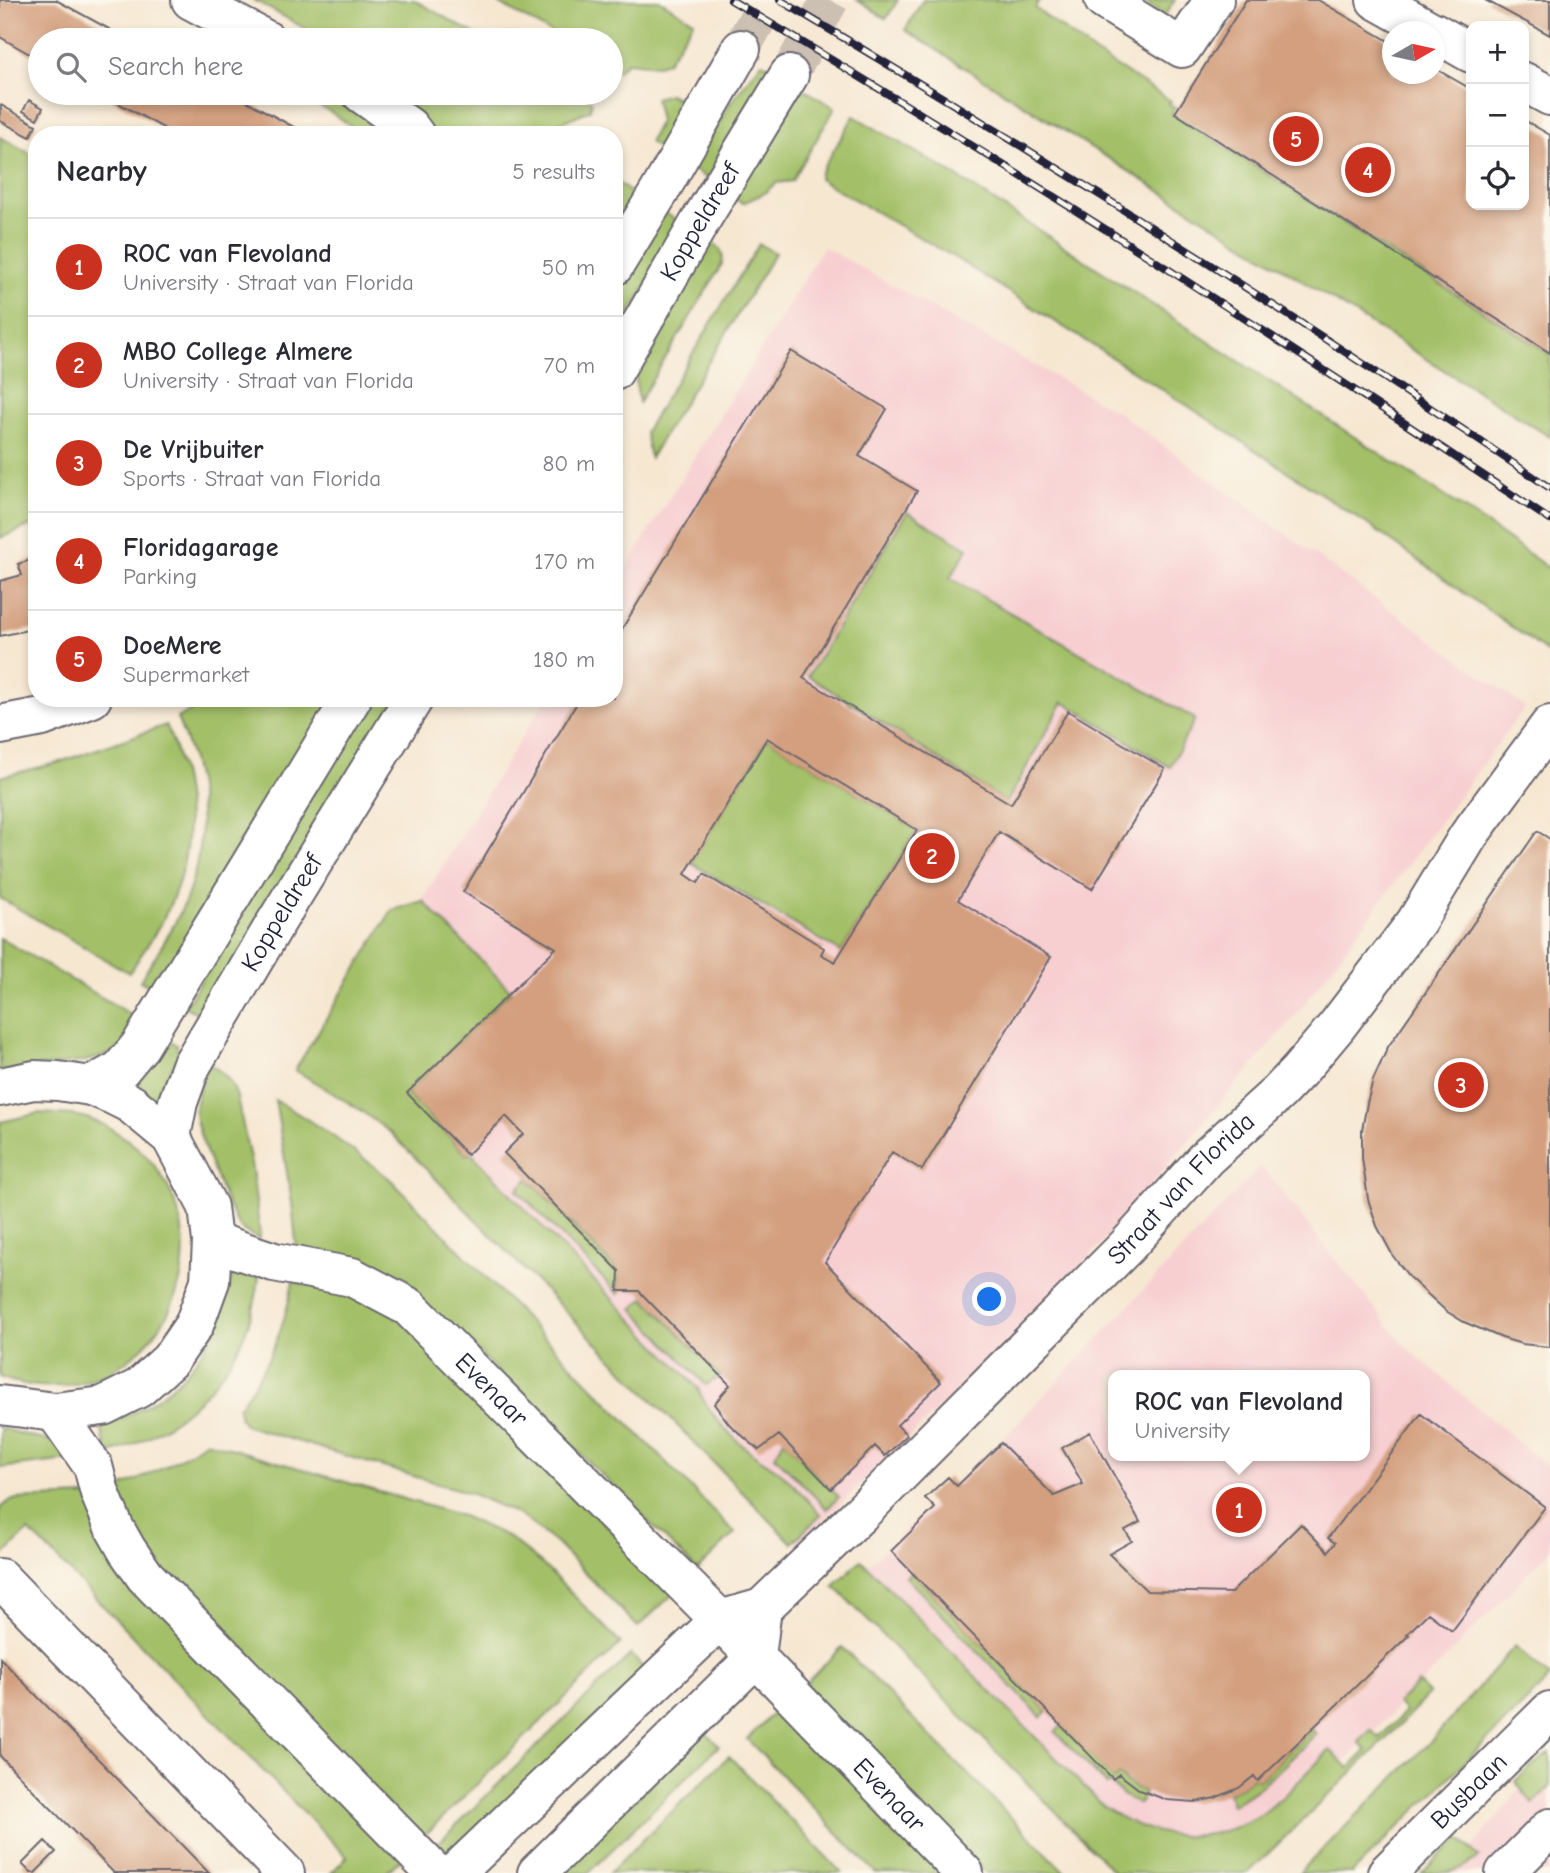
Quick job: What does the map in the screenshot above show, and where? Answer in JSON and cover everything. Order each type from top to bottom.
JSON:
[{"type":"main road","points":[[191,0],[244,28]]},
{"type":"main road","points":[[1104,0],[1182,48],[1214,0]]},
{"type":"main road","points":[[1376,0],[1414,21]]},
{"type":"main road","points":[[1445,38],[1466,50]]},
{"type":"main road","name":"Koppeldreef","points":[[623,251],[741,49]]},
{"type":"main road","name":"Koppeldreef","points":[[623,355],[789,75]]},
{"type":"main road","points":[[1528,84],[1550,96]]},
{"type":"main road","points":[[376,105],[405,126]]},
{"type":"main road","points":[[0,725],[42,717],[68,707]]},
{"type":"main road","name":"Koppeldreef","points":[[91,1087],[120,1070],[140,1046],[347,707]]},
{"type":"main road","name":"Koppeldreef","points":[[171,1137],[178,1102],[196,1057],[409,707]]},
{"type":"main road","name":"Straat van Florida","points":[[720,1620],[762,1608],[861,1513],[1126,1247],[1206,1158],[1299,1070],[1343,1018],[1416,922],[1469,835],[1550,725]]},
{"type":"main road","points":[[0,1087],[34,1080],[58,1081],[91,1087],[131,1104],[171,1137],[208,1207],[212,1241],[209,1281],[194,1325],[170,1360],[139,1388],[103,1406],[55,1412],[0,1405]]},
{"type":"main road","name":"Evenaar","points":[[212,1241],[274,1262],[352,1277],[410,1307],[720,1620],[964,1873]]},
{"type":"main road","points":[[55,1412],[93,1466],[100,1493],[114,1527],[145,1576],[435,1873]]},
{"type":"main road","points":[[0,1578],[285,1873]]},
{"type":"main road","points":[[537,1873],[755,1657],[762,1608]]},
{"type":"main road","points":[[455,1873],[720,1620]]},
{"type":"main road","name":"Busbaan","points":[[1387,1873],[1550,1711]]},
{"type":"main road","points":[[1504,1873],[1550,1829]]},
{"type":"shaded area","points":[[824,247],[1116,411],[1525,707],[1304,1005],[1062,1289],[799,1544],[328,1053],[540,707],[623,707],[623,573]]},
{"type":"shaded area","points":[[1261,1166],[1404,1345],[1550,1469],[1550,1551],[1236,1873],[1125,1873],[841,1591],[1000,1442]]},
{"type":"shaded area","points":[[1550,1753],[1550,1873],[1451,1873]]},
{"type":"green space","points":[[254,0],[414,0],[464,28],[304,28]]},
{"type":"green space","points":[[493,0],[659,0],[694,21],[667,62],[658,65],[627,62],[623,66],[623,28],[543,28]]},
{"type":"green space","points":[[857,0],[898,0],[886,19]]},
{"type":"green space","points":[[923,0],[1039,0],[1035,8],[1095,53],[1171,101],[1169,104],[1175,108],[1171,113],[1550,354],[1550,437],[905,30]]},
{"type":"green space","points":[[1141,0],[1175,0],[1165,15]]},
{"type":"green space","points":[[762,62],[771,67],[746,122],[711,181],[691,168],[731,102]]},
{"type":"green space","points":[[802,88],[835,108],[792,181],[776,183],[763,194],[743,203],[732,198]]},
{"type":"green space","points":[[669,94],[695,108],[668,154],[649,142],[660,121],[655,98]]},
{"type":"green space","points":[[317,105],[350,105],[379,126],[351,126]]},
{"type":"green space","points":[[403,105],[591,105],[590,110],[553,126],[426,126]]},
{"type":"green space","points":[[854,116],[950,172],[1466,510],[1550,569],[1550,654],[1370,526],[1188,406],[957,259],[819,179]]},
{"type":"green space","points":[[0,137],[28,152],[28,527],[0,538]]},
{"type":"green space","points":[[623,187],[638,198],[623,226]]},
{"type":"green space","points":[[664,212],[684,225],[623,324],[623,279]]},
{"type":"green space","points":[[709,240],[720,250],[723,256],[722,264],[639,402],[635,365]]},
{"type":"green space","points":[[759,244],[775,253],[650,458],[645,432]]},
{"type":"green space","points":[[907,512],[968,548],[950,578],[1195,719],[1170,767],[1063,702],[1007,802],[808,676]]},
{"type":"green space","points":[[197,707],[333,707],[160,992],[140,981],[181,911],[197,863],[200,838],[194,766],[177,718]]},
{"type":"green space","points":[[364,707],[390,707],[201,1015],[185,1007]]},
{"type":"green space","points":[[166,725],[183,775],[188,824],[186,849],[173,898],[161,923],[129,973],[0,898],[0,777],[57,763]]},
{"type":"green space","points":[[767,738],[917,830],[841,952],[691,863]]},
{"type":"green space","points":[[423,901],[511,991],[407,1094],[467,1155],[470,1152],[699,1389],[709,1409],[730,1434],[777,1470],[821,1515],[792,1543],[391,1133],[360,1110],[295,1070],[392,910]]},
{"type":"green space","points":[[0,938],[142,1021],[126,1043],[99,1058],[0,1072]]},
{"type":"green space","points":[[166,1041],[177,1045],[178,1057],[154,1098],[134,1086],[159,1045]]},
{"type":"green space","points":[[206,1062],[226,1076],[237,1097],[252,1169],[260,1236],[258,1239],[242,1229],[235,1219],[200,1133],[195,1110]]},
{"type":"green space","points":[[275,1100],[334,1137],[390,1179],[735,1533],[697,1570],[445,1319],[297,1252]]},
{"type":"green space","points":[[40,1113],[73,1115],[93,1120],[115,1131],[141,1151],[159,1172],[172,1196],[183,1245],[179,1284],[165,1318],[142,1348],[113,1370],[78,1383],[40,1386],[0,1377],[0,1122]]},
{"type":"green space","points":[[528,1179],[618,1271],[618,1294],[517,1190]]},
{"type":"green space","points":[[232,1274],[259,1277],[253,1308],[243,1337],[228,1364],[210,1388],[188,1410],[164,1428],[107,1454],[101,1427],[151,1402],[189,1370],[215,1328]]},
{"type":"green space","points":[[293,1281],[384,1303],[674,1593],[638,1627],[556,1543],[520,1515],[470,1493],[246,1426],[238,1408],[258,1378],[280,1333]]},
{"type":"green space","points":[[644,1298],[721,1376],[706,1385],[633,1309]]},
{"type":"green space","points":[[0,1428],[51,1442],[60,1447],[70,1460],[0,1468]]},
{"type":"green space","points":[[784,1440],[839,1497],[827,1509],[775,1456]]},
{"type":"green space","points":[[206,1441],[462,1516],[507,1536],[542,1564],[621,1643],[421,1839],[151,1561],[116,1489],[162,1468]]},
{"type":"green space","points":[[87,1496],[403,1857],[386,1873],[331,1873],[347,1857],[28,1531],[2,1557],[0,1555],[0,1508],[6,1503],[16,1499]]},
{"type":"green space","points":[[861,1560],[1104,1807],[1135,1824],[1166,1834],[1183,1836],[1216,1833],[1255,1818],[1280,1799],[1330,1750],[1349,1768],[1367,1750],[1359,1742],[1371,1730],[1379,1738],[1405,1712],[1397,1703],[1418,1683],[1429,1694],[1248,1873],[1115,1873],[834,1586]]},
{"type":"green space","points":[[911,1572],[1047,1711],[1041,1717],[906,1577]]},
{"type":"green space","points":[[1515,1646],[1550,1677],[1545,1683],[1352,1873],[1299,1873],[1431,1741]]},
{"type":"green space","points":[[842,1647],[1066,1873],[986,1873],[818,1703],[806,1683]]},
{"type":"green space","points":[[631,1654],[645,1670],[450,1858],[431,1850]]},
{"type":"green space","points":[[783,1703],[948,1873],[876,1873],[747,1739]]},
{"type":"green space","points":[[1062,1726],[1114,1779],[1119,1774],[1126,1782],[1144,1793],[1139,1804],[1110,1783],[1107,1785],[1055,1732]]},
{"type":"green space","points":[[1312,1729],[1316,1734],[1287,1763],[1266,1782],[1232,1805],[1228,1793],[1254,1777],[1259,1781]]},
{"type":"green space","points":[[704,1731],[719,1746],[588,1873],[559,1873]]},
{"type":"green space","points":[[1550,1753],[1550,1787],[1533,1804],[1515,1781]]},
{"type":"green space","points":[[729,1756],[842,1873],[609,1873]]},
{"type":"green space","points":[[1459,1838],[1479,1857],[1453,1871],[1422,1873]]},
{"type":"building","points":[[0,0],[56,0],[107,28],[28,28],[28,53],[0,37]]},
{"type":"building","points":[[1246,0],[1318,0],[1382,37],[1382,84],[1445,84],[1445,74],[1466,86],[1466,210],[1529,210],[1529,123],[1550,135],[1550,353],[1175,113]]},
{"type":"building","points":[[1485,0],[1550,0],[1550,35],[1529,24],[1529,21],[1524,21]]},
{"type":"building","points":[[28,102],[28,105],[43,108],[37,119],[23,111]]},
{"type":"building","points":[[1,105],[36,125],[28,126],[28,136],[0,121]]},
{"type":"building","points":[[122,105],[254,105],[292,126],[160,126]]},
{"type":"building","points":[[791,351],[887,409],[859,456],[917,491],[803,678],[1011,804],[1068,711],[1165,769],[1092,889],[999,832],[958,900],[1051,957],[922,1170],[892,1152],[825,1262],[941,1382],[897,1425],[907,1435],[885,1456],[875,1446],[831,1489],[779,1435],[759,1450],[730,1425],[714,1404],[730,1385],[639,1291],[618,1291],[619,1271],[504,1153],[523,1134],[506,1116],[467,1155],[407,1093],[556,948],[463,892],[575,707],[623,707],[623,627]],"holes":[[[767,738],[917,830],[835,962],[821,954],[824,948],[704,874],[698,883],[685,874]]]},
{"type":"building","points":[[28,561],[28,630],[0,636],[0,581],[22,575],[18,564]]},
{"type":"building","points":[[1537,831],[1550,839],[1550,1347],[1522,1344],[1464,1322],[1446,1311],[1410,1278],[1393,1256],[1377,1226],[1368,1199],[1362,1158],[1362,1130],[1367,1103],[1373,1080],[1388,1047]]},
{"type":"building","points":[[1421,1414],[1545,1507],[1452,1631],[1428,1613],[1407,1634],[1409,1635],[1258,1781],[1254,1776],[1239,1788],[1215,1798],[1195,1802],[1167,1800],[1140,1790],[1119,1774],[1113,1779],[891,1551],[935,1508],[925,1498],[948,1477],[957,1486],[1001,1443],[1054,1496],[1083,1484],[1062,1448],[1090,1432],[1140,1522],[1125,1530],[1132,1541],[1109,1554],[1147,1591],[1231,1593],[1301,1524],[1328,1552],[1335,1543],[1328,1538]]},
{"type":"building","points":[[0,1658],[209,1873],[114,1873],[0,1756]]},
{"type":"building","points":[[45,1841],[56,1852],[35,1873],[31,1873],[22,1864]]},
{"type":"tunnel","points":[[741,49],[768,0]]},
{"type":"tunnel","points":[[789,75],[830,0]]},
{"type":"railway","points":[[731,0],[939,125],[1144,254],[1550,520]]},
{"type":"railway","points":[[780,0],[1169,238],[1550,488]]},
{"type":"place","name":"DoeMere","points":[[1296,139]]},
{"type":"place","name":"Floridagarage","points":[[1368,170]]},
{"type":"place","name":"MBO College Almere","points":[[932,856]]},
{"type":"place","name":"De Vrijbuiter","points":[[1461,1085]]},
{"type":"place","name":"ROC van Flevoland","points":[[1239,1510]]}]
